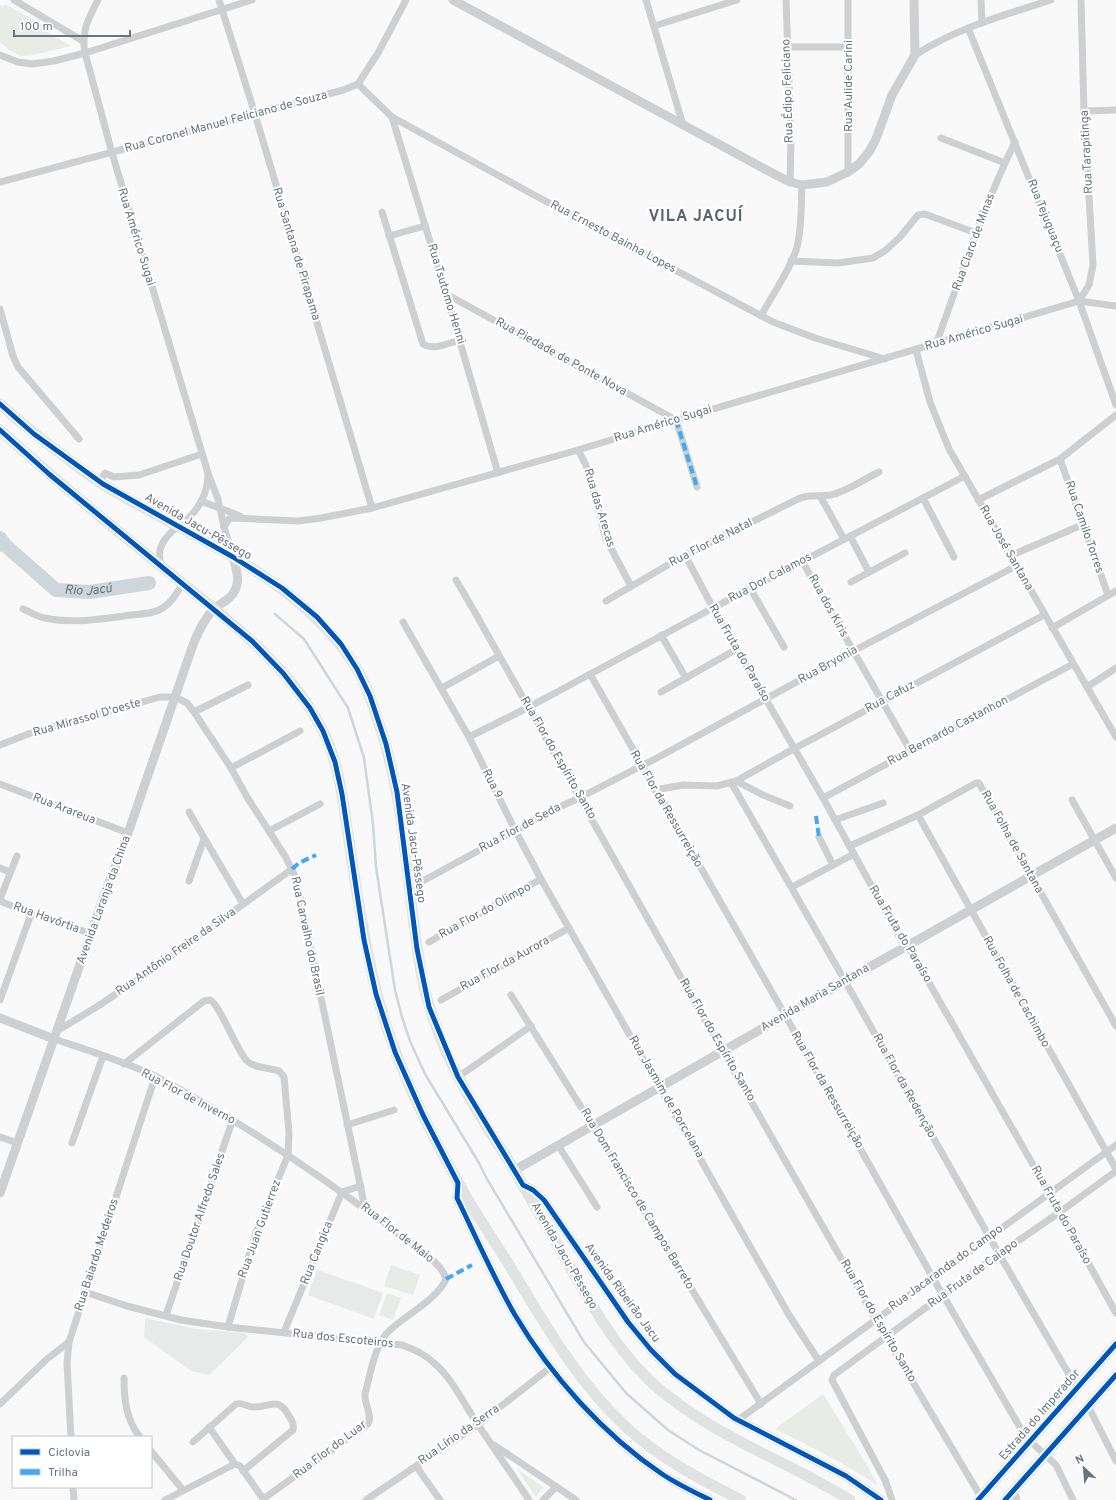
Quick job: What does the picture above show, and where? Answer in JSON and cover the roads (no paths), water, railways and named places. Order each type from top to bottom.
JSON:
[{"type":"highway","name":"Avenida Jacu-Pêssego","points":[[0,404],[34,434],[99,482],[232,557],[282,588],[317,618],[341,644],[357,668],[370,696],[386,744],[396,792],[417,949],[429,1007],[458,1076],[488,1130],[515,1170],[590,1302],[610,1334],[632,1361],[655,1386],[680,1406],[725,1434],[850,1500]]},
{"type":"highway","points":[[0,430],[49,474],[252,641],[283,673],[310,708],[323,731],[335,762],[342,794],[364,940],[376,994],[395,1052],[458,1183],[561,1351],[602,1403],[628,1429],[658,1452],[683,1469],[741,1500]]},
{"type":"main road","name":"Estrada do Imperador","points":[[980,1499],[1116,1344]]},
{"type":"main road","points":[[1005,1500],[1016,1495],[1088,1406],[1116,1375]]},
{"type":"street","points":[[14,0],[83,41]]},
{"type":"street","name":"Rua Américo Sugai","points":[[98,0],[86,26],[83,41],[85,53],[112,153],[202,454],[215,490],[237,571],[237,588],[231,597],[214,609]]},
{"type":"street","name":"Rua Santana de Pirapama","points":[[219,0],[255,114],[372,508]]},
{"type":"street","points":[[0,55],[18,62],[32,64],[85,53],[252,0]]},
{"type":"street","points":[[358,84],[378,53],[406,0]]},
{"type":"street","points":[[453,0],[790,182],[802,185],[828,182],[848,172],[859,164],[869,152],[876,139],[892,95],[914,55],[914,0]]},
{"type":"street","points":[[646,0],[683,124]]},
{"type":"street","points":[[654,26],[736,0]]},
{"type":"street","name":"Rua Édipo Feliciano","points":[[786,0],[790,182]]},
{"type":"street","name":"Rua Aulide Carini","points":[[848,0],[848,172]]},
{"type":"street","points":[[981,0],[982,23]]},
{"type":"street","points":[[914,55],[945,38],[968,28],[1052,0]]},
{"type":"street","name":"Rua Tarapitinga","points":[[1079,301],[1089,285],[1093,265],[1084,111],[1081,0]]},
{"type":"street","name":"Rua Tejuguaçu","points":[[968,28],[1079,301],[1116,405]]},
{"type":"street","points":[[787,47],[849,47]]},
{"type":"street","name":"Rua Coronel Manuel Feliciano de Souza","points":[[0,182],[343,90],[358,84]]},
{"type":"street","name":"Rua Ernesto Bainha Lopes","points":[[358,84],[392,117],[761,316],[815,338],[885,359]]},
{"type":"street","points":[[1084,111],[1116,110]]},
{"type":"street","name":"Rua Tsutomo Henni","points":[[392,117],[460,340],[498,473]]},
{"type":"street","points":[[941,138],[1004,163]]},
{"type":"street","name":"Rua Claro de Minas","points":[[936,344],[976,233],[1004,163],[1015,142]]},
{"type":"street","points":[[761,316],[791,261],[796,247],[799,232],[802,185]]},
{"type":"street","points":[[382,212],[423,344],[426,347],[432,347],[460,340]]},
{"type":"street","points":[[791,261],[838,263],[873,258],[886,250],[900,237],[915,218],[921,214],[925,214],[976,233]]},
{"type":"street","points":[[389,236],[425,226]]},
{"type":"street","name":"Rua Piedade de Ponte Nova","points":[[446,294],[676,420]]},
{"type":"street","points":[[1079,301],[1116,306]]},
{"type":"street","name":"Rua Américo Sugai","points":[[224,527],[229,519],[242,517],[298,521],[372,508],[578,450],[1079,301]]},
{"type":"street","points":[[0,309],[13,356],[18,367],[79,439]]},
{"type":"street","name":"Rua José Santana","points":[[916,350],[930,402],[949,449],[1044,615],[1116,736]]},
{"type":"street","points":[[978,500],[1060,459],[1116,415]]},
{"type":"street","points":[[676,420],[697,487]]},
{"type":"street","name":"Rua das Arecas","points":[[578,450],[588,471],[608,544],[631,586]]},
{"type":"street","points":[[99,482],[105,473],[114,477],[139,474],[202,454]]},
{"type":"street","name":"Rua Camilo Torres","points":[[1060,459],[1108,596]]},
{"type":"street","name":"Rua Flor de Natal","points":[[606,601],[685,555],[800,498],[807,495],[820,496],[836,493],[879,472]]},
{"type":"street","name":"Rua Américo Sugai","points":[[161,566],[160,550],[162,544],[178,526],[190,517],[201,502],[208,485],[208,473]]},
{"type":"street","name":"Rua Dor Calamos","points":[[469,737],[529,707],[661,635],[965,476]]},
{"type":"street","points":[[820,496],[869,572]]},
{"type":"street","points":[[923,498],[954,558]]},
{"type":"street","name":"Rua Américo Sugai","points":[[201,502],[242,517]]},
{"type":"street","points":[[1010,556],[1084,524]]},
{"type":"street","points":[[850,582],[905,553]]},
{"type":"street","name":"Rua Fruta do Paraíso","points":[[685,555],[713,608],[823,798],[903,943],[912,953],[1116,1313]]},
{"type":"street","name":"Rua dos Kiris","points":[[802,561],[910,750]]},
{"type":"street","name":"Rua Bryonia","points":[[641,766],[1016,566]]},
{"type":"street","name":"Rua Flor do Espírito Santo","points":[[456,580],[723,1052],[980,1499]]},
{"type":"street","points":[[23,608],[45,618],[79,620],[93,620],[158,611],[170,602],[183,583]]},
{"type":"street","points":[[750,588],[784,647]]},
{"type":"street","points":[[1052,628],[1116,591]]},
{"type":"street","name":"Avenida Laranja da China","points":[[0,1194],[175,697],[201,627],[214,609]]},
{"type":"street","name":"Rua Cafuz","points":[[734,783],[794,748],[1044,615]]},
{"type":"street","points":[[402,622],[442,688],[469,737]]},
{"type":"street","points":[[661,635],[686,678]]},
{"type":"street","points":[[661,692],[737,649]]},
{"type":"street","points":[[442,688],[499,656]]},
{"type":"street","name":"Rua Bernardo Castanhon","points":[[823,798],[910,750],[1073,664]]},
{"type":"street","points":[[1087,687],[1116,668]]},
{"type":"street","name":"Rua Flor da Ressurreição","points":[[590,674],[933,1278],[1021,1429],[1030,1441],[1056,1465],[1074,1500]]},
{"type":"street","points":[[194,712],[248,685]]},
{"type":"street","name":"Rua Mirassol D'oeste","points":[[0,745],[31,734],[142,701],[160,697],[175,697]]},
{"type":"street","name":"Rua Carvalho do Brasil","points":[[175,697],[187,703],[194,712],[231,768],[292,869],[298,888],[365,1208]]},
{"type":"street","points":[[231,768],[300,731]]},
{"type":"street","name":"Rua 9","points":[[469,737],[515,830]]},
{"type":"street","name":"Rua Flor de Seda","points":[[421,882],[515,830],[641,766]]},
{"type":"street","points":[[655,790],[682,785],[717,786],[734,783],[790,806]]},
{"type":"street","name":"Rua Flor da Redenção","points":[[734,783],[999,1254],[1077,1388]]},
{"type":"street","name":"Rua Folha de Santana","points":[[850,846],[918,815],[976,783],[979,783],[1116,1026]]},
{"type":"street","name":"Rua Arareua","points":[[0,784],[128,833]]},
{"type":"street","points":[[1072,800],[1116,878]]},
{"type":"street","points":[[835,820],[883,803]]},
{"type":"street","points":[[269,831],[320,804]]},
{"type":"street","points":[[189,812],[243,904]]},
{"type":"street","name":"Rua Folha de Cachimbo","points":[[918,815],[1116,1170]]},
{"type":"street","name":"Avenida Maria Santana","points":[[515,1170],[906,946],[1116,828]]},
{"type":"street","name":"Rua Jasmim de Porcelana","points":[[515,830],[541,879],[789,1315],[819,1361]]},
{"type":"street","points":[[819,837],[833,864]]},
{"type":"street","points":[[189,881],[204,839]]},
{"type":"street","points":[[792,888],[833,864],[854,854]]},
{"type":"street","name":"Rua Havórtia","points":[[17,856],[0,900],[31,914],[92,934]]},
{"type":"street","points":[[0,868],[10,872]]},
{"type":"street","name":"Rua Antônio Freire da Silva","points":[[56,1035],[155,968],[292,869]]},
{"type":"street","name":"Rua Flor do Olimpo","points":[[429,942],[541,879]]},
{"type":"street","points":[[0,1000],[31,914]]},
{"type":"street","name":"Rua Flor da Aurora","points":[[441,1000],[569,928]]},
{"type":"street","name":"Rua Dom Francisco de Campos Barreto","points":[[511,995],[593,1126],[761,1404]]},
{"type":"street","name":"Rua Juan Gutierrez","points":[[124,1064],[204,1001],[210,1000],[221,1014],[240,1051],[247,1060],[259,1067],[282,1073],[289,1133],[288,1155],[255,1235],[228,1327]]},
{"type":"street","name":"Rua Flor de Inverno","points":[[0,1018],[56,1035],[155,1077],[233,1119],[342,1192]]},
{"type":"street","points":[[458,1076],[531,1026]]},
{"type":"street","points":[[72,1143],[103,1056]]},
{"type":"street","name":"Rua Baiardo Medeiros","points":[[71,1436],[67,1364],[68,1342],[155,1077]]},
{"type":"street","points":[[347,1125],[394,1110]]},
{"type":"street","name":"Rua Doutor Alfredo Sales","points":[[166,1316],[233,1119]]},
{"type":"street","points":[[0,1137],[18,1143]]},
{"type":"street","name":"Rua Jacaranda do Campo","points":[[738,1420],[1116,1145]]},
{"type":"street","points":[[558,1146],[597,1207]]},
{"type":"street","name":"Rua Fruta de Caiapo","points":[[892,1500],[885,1480],[832,1380],[834,1375],[1116,1170]]},
{"type":"street","points":[[458,1183],[457,1198],[514,1313],[550,1367],[607,1430],[633,1454],[664,1475],[710,1500]]},
{"type":"street","name":"Avenida Ribeirão Jacu","points":[[523,1185],[533,1190],[544,1200],[628,1322],[651,1350],[675,1374],[738,1420],[846,1476],[881,1500]]},
{"type":"street","points":[[342,1192],[361,1186]]},
{"type":"street","name":"Rua Flor de Maio","points":[[342,1192],[435,1262],[445,1274],[446,1279],[438,1291],[388,1331],[380,1343]]},
{"type":"street","name":"Rua Cangica","points":[[284,1332],[342,1192]]},
{"type":"street","name":"Rua dos Escoteiros","points":[[85,1292],[127,1306],[181,1320],[228,1327],[402,1345],[426,1356],[435,1363],[448,1378],[477,1425],[491,1443],[529,1500]]},
{"type":"street","points":[[0,1404],[68,1342]]},
{"type":"street","name":"Rua Flor do Luar","points":[[264,1500],[368,1424],[370,1417],[364,1400],[380,1343]]},
{"type":"street","name":"Rua Lírio da Serra","points":[[366,1500],[477,1425],[550,1367]]},
{"type":"street","points":[[124,1378],[124,1399],[128,1415],[134,1430],[139,1436]]},
{"type":"street","points":[[193,1442],[236,1404],[254,1407],[276,1404],[284,1406],[294,1424],[293,1430],[243,1471]]},
{"type":"street","points":[[1088,1406],[1116,1461]]},
{"type":"street","points":[[209,1427],[235,1464],[240,1466],[264,1500]]},
{"type":"street","points":[[491,1443],[576,1500]]},
{"type":"street","points":[[152,1451],[183,1490]]},
{"type":"street","points":[[165,1500],[235,1464]]},
{"type":"street","points":[[416,1466],[440,1500]]},
{"type":"street","points":[[543,1500],[556,1486]]},
{"type":"street","points":[[73,1488],[74,1500]]},
{"type":"waterway","name":"Rio Jacú","points":[[0,538],[5,545],[56,590],[90,592],[149,583]]},
{"type":"waterway","name":"Rio Jacú","points":[[0,551],[5,545]]},
{"type":"waterway","points":[[275,614],[304,639],[348,708],[364,758],[373,824],[376,867],[395,990],[410,1041],[425,1074],[584,1342],[626,1393],[668,1430],[699,1450],[796,1500]]},
{"type":"district","name":"VILA JACUÍ","points":[[696,217]]}]
